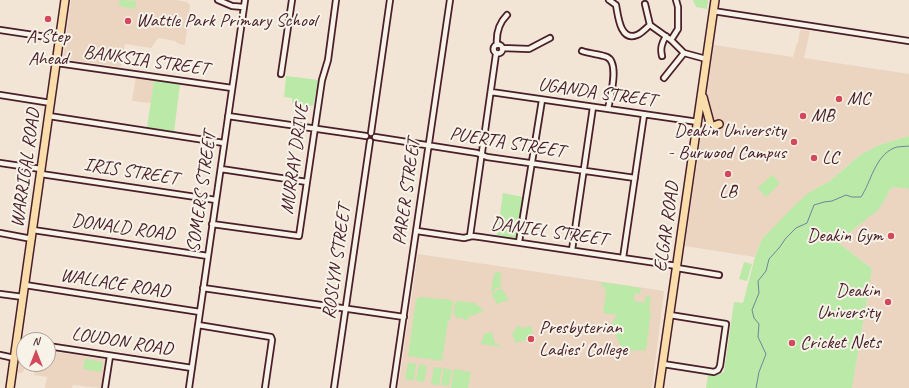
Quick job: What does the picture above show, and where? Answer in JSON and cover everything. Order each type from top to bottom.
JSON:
[{"type":"main road","name":"WARRIGAL ROAD","points":[[21,332],[23,297],[65,0]]},
{"type":"main road","name":"ELGAR ROAD","points":[[659,388],[697,134],[715,0]]},
{"type":"main road","points":[[702,93],[710,123]]},
{"type":"main road","points":[[697,134],[719,124]]},
{"type":"main road","name":"WARRIGAL ROAD","points":[[10,388],[16,353]]},
{"type":"street","points":[[218,0],[232,6],[244,7]]},
{"type":"street","name":"SOMERS STREET","points":[[189,388],[245,0]]},
{"type":"street","points":[[280,74],[292,0]]},
{"type":"street","name":"MURRAY DRIVE","points":[[212,224],[299,236],[322,80],[328,60],[336,0]]},
{"type":"street","points":[[371,133],[390,0]]},
{"type":"street","name":"PARER STREET","points":[[393,388],[450,0]]},
{"type":"street","points":[[609,0],[616,5],[620,25],[623,31],[627,34],[636,35],[650,25]]},
{"type":"street","points":[[671,40],[678,29],[678,7],[676,0]]},
{"type":"street","points":[[645,4],[650,25],[671,40],[684,54],[706,59]]},
{"type":"street","points":[[713,11],[909,41]]},
{"type":"street","points":[[470,236],[496,54],[493,49],[494,46],[497,45],[499,26],[507,15]]},
{"type":"street","points":[[0,30],[60,39]]},
{"type":"street","points":[[662,56],[662,43],[666,36]]},
{"type":"street","points":[[497,45],[501,46],[502,48],[529,49],[550,38]]},
{"type":"street","points":[[496,54],[501,53],[502,48]]},
{"type":"street","points":[[582,51],[606,57],[610,59],[613,64],[613,78],[608,110]]},
{"type":"street","points":[[664,78],[684,54]]},
{"type":"street","name":"BANKSIA STREET","points":[[57,63],[232,88]]},
{"type":"street","name":"UGANDA STREET","points":[[491,92],[698,122]]},
{"type":"street","points":[[0,95],[51,103]]},
{"type":"street","points":[[519,242],[542,100]]},
{"type":"street","points":[[572,250],[593,107]]},
{"type":"street","points":[[623,258],[644,115]]},
{"type":"street","points":[[49,116],[224,143]]},
{"type":"street","points":[[228,116],[366,136],[371,133]]},
{"type":"street","points":[[366,136],[368,140],[373,141],[375,137],[371,133]]},
{"type":"street","name":"PUERTA STREET","points":[[375,137],[481,154],[487,157],[635,178]]},
{"type":"street","name":"ROSLYN STREET","points":[[334,388],[370,141]]},
{"type":"street","name":"IRIS STREET","points":[[0,163],[216,200]]},
{"type":"street","points":[[221,169],[307,182]]},
{"type":"street","name":"DONALD ROAD","points":[[33,230],[208,256]]},
{"type":"street","name":"DANIEL STREET","points":[[417,231],[464,238],[470,236],[519,242],[719,275]]},
{"type":"street","points":[[0,233],[32,238]]},
{"type":"street","name":"WALLACE ROAD","points":[[25,285],[200,312]]},
{"type":"street","points":[[203,288],[404,317]]},
{"type":"street","points":[[0,294],[23,297]]},
{"type":"street","points":[[663,364],[714,372],[718,370],[720,366],[726,324],[670,315]]},
{"type":"street","points":[[198,325],[268,335],[271,337],[272,340],[265,388]]},
{"type":"street","name":"LOUDON ROAD","points":[[56,347],[192,368]]},
{"type":"street","points":[[0,355],[14,358]]},
{"type":"street","points":[[105,388],[110,356]]},
{"type":"shaded area","name":"Wattle Park Primary School","points":[[71,0],[176,0],[187,2],[190,5],[185,45],[179,44],[175,41],[158,38],[151,48],[125,44],[121,67],[63,59]]},
{"type":"shaded area","name":"Deakin University - Burwood Campus","points":[[800,30],[810,31],[804,58],[909,74],[909,136],[879,145],[860,155],[830,181],[808,193],[762,239],[755,257],[685,246],[714,45],[793,57],[798,43]]},
{"type":"shaded area","points":[[136,77],[154,80],[151,103],[132,101]]},
{"type":"shaded area","name":"Deakin University","points":[[893,187],[909,189],[909,388],[852,388],[872,269],[839,243],[883,203],[889,191]]},
{"type":"shaded area","name":"Presbyterian Ladies' College","points":[[418,254],[664,291],[652,388],[398,388]]},
{"type":"shaded area","points":[[56,352],[104,359],[106,362],[102,388],[73,385],[72,388],[45,388],[47,377],[34,375],[34,372],[56,372]]},
{"type":"green space","points":[[120,0],[136,1],[135,9],[119,6]]},
{"type":"green space","points":[[693,0],[708,0],[707,9],[696,7]]},
{"type":"green space","points":[[286,76],[319,80],[313,106],[292,103],[292,98],[284,97]]},
{"type":"green space","points":[[154,80],[180,84],[174,132],[147,128]]},
{"type":"green space","points":[[909,136],[909,189],[893,187],[877,211],[839,243],[872,269],[852,388],[706,388],[708,375],[717,375],[724,372],[734,302],[743,303],[755,257],[762,239],[808,193],[830,181],[860,155],[879,145]]},
{"type":"green space","points":[[772,175],[780,183],[766,197],[758,188]]},
{"type":"green space","points":[[503,193],[523,197],[516,239],[497,236]]},
{"type":"green space","points":[[744,262],[752,264],[747,281],[739,279]]},
{"type":"green space","points":[[497,272],[502,273],[500,277],[501,287],[496,288],[492,294],[491,291],[494,274]]},
{"type":"green space","points":[[601,282],[641,288],[640,294],[635,293],[634,301],[644,303],[646,296],[651,297],[649,310],[651,312],[646,350],[630,350],[621,346],[612,323],[617,315],[603,313],[606,293],[605,287],[601,286]]},
{"type":"green space","points":[[498,289],[502,289],[509,300],[496,304],[495,298],[493,299],[492,296]]},
{"type":"green space","points":[[419,297],[452,300],[453,302],[450,321],[448,321],[442,361],[408,356],[416,300]]},
{"type":"green space","points":[[456,301],[475,303],[484,311],[468,317],[469,319],[465,320],[460,317],[455,318],[456,315],[453,314]]},
{"type":"green space","points":[[517,326],[523,328],[531,326],[533,335],[531,338],[516,343],[512,335]]},
{"type":"green space","points":[[492,332],[495,344],[500,345],[501,347],[481,344],[484,334]]},
{"type":"green space","points":[[85,359],[103,362],[101,372],[83,369]]},
{"type":"green space","points":[[408,363],[416,364],[414,381],[405,379]]},
{"type":"green space","points":[[419,364],[427,366],[424,382],[416,381]]},
{"type":"green space","points":[[434,367],[442,368],[439,385],[431,384]]},
{"type":"green space","points":[[444,368],[452,370],[449,386],[441,385]]},
{"type":"green space","points":[[454,369],[471,372],[468,388],[451,388]]},
{"type":"waterway","points":[[756,388],[759,372],[766,354],[758,337],[759,324],[754,318],[752,310],[759,293],[758,281],[766,271],[769,259],[796,228],[807,223],[814,205],[832,201],[846,195],[861,197],[882,157],[894,148],[909,146]]},
{"type":"place","name":"A Step Ahead","points":[[48,19]]},
{"type":"place","name":"Wattle Park Primary School","points":[[128,21]]},
{"type":"place","name":"MC","points":[[839,99]]},
{"type":"place","name":"MB","points":[[803,116]]},
{"type":"place","name":"Deakin University - Burwood Campus","points":[[794,142]]},
{"type":"place","name":"LC","points":[[814,158]]},
{"type":"place","name":"LB","points":[[728,174]]},
{"type":"place","name":"Deakin Gym","points":[[891,236]]},
{"type":"place","name":"Deakin University","points":[[888,302]]},
{"type":"place","name":"Presbyterian Ladies' College","points":[[531,339]]},
{"type":"place","name":"Cricket Nets","points":[[792,343]]}]
